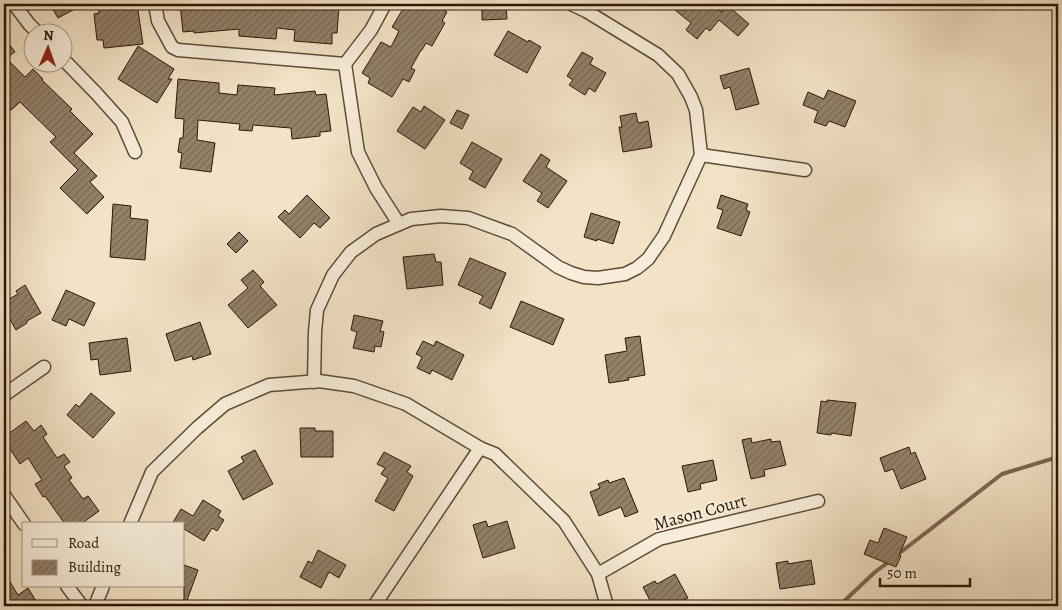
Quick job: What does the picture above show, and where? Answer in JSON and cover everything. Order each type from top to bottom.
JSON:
[{"type":"street","points":[[14,4],[27,22]]},
{"type":"street","points":[[155,4],[158,21],[172,47],[178,50],[345,64]]},
{"type":"street","points":[[385,4],[371,30],[345,64],[358,152],[376,188],[399,224]]},
{"type":"street","points":[[314,382],[317,310],[333,275],[351,252],[376,234],[411,219],[441,216],[468,218],[512,234],[558,267],[584,276],[598,278],[625,274],[648,260],[664,236],[701,155],[696,110],[678,74],[658,55],[586,11],[571,4]]},
{"type":"street","points":[[72,68],[122,122],[135,152]]},
{"type":"street","points":[[701,155],[805,170]]},
{"type":"street","points":[[4,395],[44,367]]},
{"type":"street","points":[[131,522],[152,472],[197,428],[225,404],[269,385],[319,381],[354,386],[406,404],[480,448],[495,454],[564,521],[598,574],[607,606]]},
{"type":"street","points":[[374,606],[480,448]]},
{"type":"street","points":[[4,495],[23,522]]},
{"type":"street","name":"Mason Court","points":[[598,574],[659,539],[818,501]]},
{"type":"street","points":[[68,588],[82,606]]},
{"type":"street","points":[[95,606],[102,588]]},
{"type":"building","points":[[50,4],[84,4],[58,18]]},
{"type":"building","points":[[98,4],[137,4],[143,44],[104,48],[103,40],[97,40],[94,14],[99,13]]},
{"type":"building","points":[[180,4],[312,4],[339,6],[337,33],[332,33],[332,44],[294,41],[295,30],[277,28],[276,39],[239,36],[239,29],[194,33],[194,31],[183,32]]},
{"type":"building","points":[[406,4],[433,4],[447,12],[442,21],[445,23],[432,46],[426,43],[411,68],[415,70],[409,82],[403,79],[392,97],[368,83],[370,78],[362,73],[381,42],[391,47],[399,31],[392,27]]},
{"type":"building","points":[[482,4],[506,4],[507,19],[482,20]]},
{"type":"building","points":[[680,4],[711,4],[721,12],[727,5],[749,24],[738,36],[719,20],[710,31],[706,28],[697,39],[686,30],[691,23],[675,10]]},
{"type":"building","points":[[508,31],[541,47],[527,73],[494,55]]},
{"type":"building","points":[[4,38],[15,52],[6,58],[25,77],[30,72],[36,72],[93,134],[74,153],[97,176],[90,182],[104,197],[87,214],[60,188],[78,170],[50,142],[56,137],[20,102],[11,110],[4,102]]},
{"type":"building","points":[[138,46],[174,69],[168,79],[172,79],[157,103],[118,79]]},
{"type":"building","points":[[582,52],[593,58],[590,64],[606,73],[595,92],[589,88],[585,95],[569,85],[573,80],[567,76]]},
{"type":"building","points":[[749,68],[759,104],[736,110],[730,87],[724,89],[720,76]]},
{"type":"building","points":[[178,79],[219,83],[219,93],[237,95],[238,85],[275,88],[274,95],[315,91],[316,95],[326,94],[331,131],[320,132],[320,136],[292,139],[291,128],[253,125],[252,131],[239,130],[240,124],[198,120],[197,140],[215,143],[211,172],[180,168],[182,153],[178,152],[180,138],[183,138],[184,119],[175,118]]},
{"type":"building","points":[[828,90],[856,101],[845,127],[829,121],[826,126],[814,122],[818,111],[803,105],[808,92],[824,99]]},
{"type":"building","points":[[424,106],[445,120],[425,149],[397,131],[413,107],[421,112]]},
{"type":"building","points":[[457,110],[469,115],[462,129],[450,123]]},
{"type":"building","points":[[636,113],[638,123],[648,121],[652,147],[623,152],[619,127],[622,127],[620,116]]},
{"type":"building","points":[[472,142],[502,159],[485,188],[469,179],[473,171],[460,163]]},
{"type":"building","points":[[541,154],[550,160],[546,167],[567,181],[548,208],[537,201],[542,193],[523,181]]},
{"type":"building","points":[[307,195],[330,218],[320,228],[314,223],[300,238],[278,217],[285,210],[289,214]]},
{"type":"building","points":[[721,195],[748,204],[746,210],[750,212],[741,236],[717,228],[723,210],[717,208]]},
{"type":"building","points":[[113,204],[131,206],[130,218],[148,220],[145,260],[110,257]]},
{"type":"building","points":[[591,213],[620,222],[613,244],[584,237]]},
{"type":"building","points":[[239,232],[248,241],[236,253],[227,244]]},
{"type":"building","points":[[434,254],[436,262],[441,262],[443,285],[407,289],[403,257]]},
{"type":"building","points":[[470,258],[506,273],[491,309],[479,303],[483,296],[458,285]]},
{"type":"building","points":[[253,270],[264,282],[260,286],[277,305],[248,328],[228,305],[248,288],[241,280]]},
{"type":"building","points":[[25,285],[41,313],[16,330],[4,309],[4,302],[18,294],[16,291]]},
{"type":"building","points":[[66,290],[95,303],[84,326],[69,319],[66,326],[52,320]]},
{"type":"building","points":[[521,301],[564,319],[553,345],[510,327]]},
{"type":"building","points":[[354,315],[383,321],[380,331],[384,332],[381,347],[375,346],[374,352],[353,348],[357,332],[351,330]]},
{"type":"building","points":[[200,322],[211,354],[193,360],[192,356],[175,361],[166,334]]},
{"type":"building","points":[[640,336],[645,375],[609,383],[605,355],[627,351],[625,338]]},
{"type":"building","points":[[127,338],[131,371],[100,375],[98,359],[91,360],[89,343]]},
{"type":"building","points":[[423,341],[434,346],[436,341],[464,355],[452,380],[432,370],[430,374],[417,368],[422,357],[416,354]]},
{"type":"building","points":[[91,393],[115,413],[93,438],[67,415],[76,404],[79,407]]},
{"type":"building","points":[[827,400],[856,403],[851,436],[817,433],[821,401],[827,402]]},
{"type":"building","points":[[26,421],[34,431],[41,425],[47,434],[43,437],[57,458],[64,454],[70,462],[64,466],[72,478],[69,480],[83,499],[88,496],[99,511],[84,522],[64,522],[35,484],[42,480],[28,458],[20,464],[4,440],[4,437]]},
{"type":"building","points":[[300,428],[315,428],[315,431],[333,431],[333,457],[301,457]]},
{"type":"building","points":[[751,438],[752,443],[771,439],[771,442],[780,441],[786,465],[764,470],[765,476],[751,479],[742,440]]},
{"type":"building","points":[[909,447],[911,454],[915,452],[926,479],[901,489],[893,469],[885,472],[880,458]]},
{"type":"building","points":[[255,450],[273,484],[243,500],[228,471],[244,462],[241,457]]},
{"type":"building","points":[[384,452],[411,466],[407,472],[413,476],[394,511],[375,501],[388,478],[381,474],[385,468],[377,464]]},
{"type":"building","points":[[713,460],[717,480],[700,484],[701,489],[688,492],[682,466]]},
{"type":"building","points":[[624,478],[638,512],[625,517],[621,507],[599,516],[590,492],[600,488],[598,484],[608,480],[609,483]]},
{"type":"building","points":[[203,500],[221,511],[218,516],[224,520],[217,531],[212,528],[204,541],[185,530],[185,522],[173,522],[181,509],[193,516]]},
{"type":"building","points":[[486,521],[488,527],[507,521],[515,548],[483,558],[473,525]]},
{"type":"building","points":[[884,528],[907,537],[896,567],[864,554],[870,540],[878,543]]},
{"type":"building","points":[[318,550],[346,565],[339,578],[329,572],[321,588],[300,577],[308,561],[312,563]]},
{"type":"building","points":[[811,560],[815,584],[780,589],[776,563],[788,561],[788,564]]},
{"type":"building","points":[[185,565],[198,570],[184,606],[185,588]]},
{"type":"building","points":[[4,572],[18,595],[28,588],[39,606],[4,606]]},
{"type":"building","points":[[675,574],[688,598],[672,606],[653,606],[643,587],[655,581],[657,584]]},
{"type":"waterway","points":[[897,555],[1002,474],[1058,457]]},
{"type":"waterway","points":[[839,606],[875,572],[890,561]]}]
